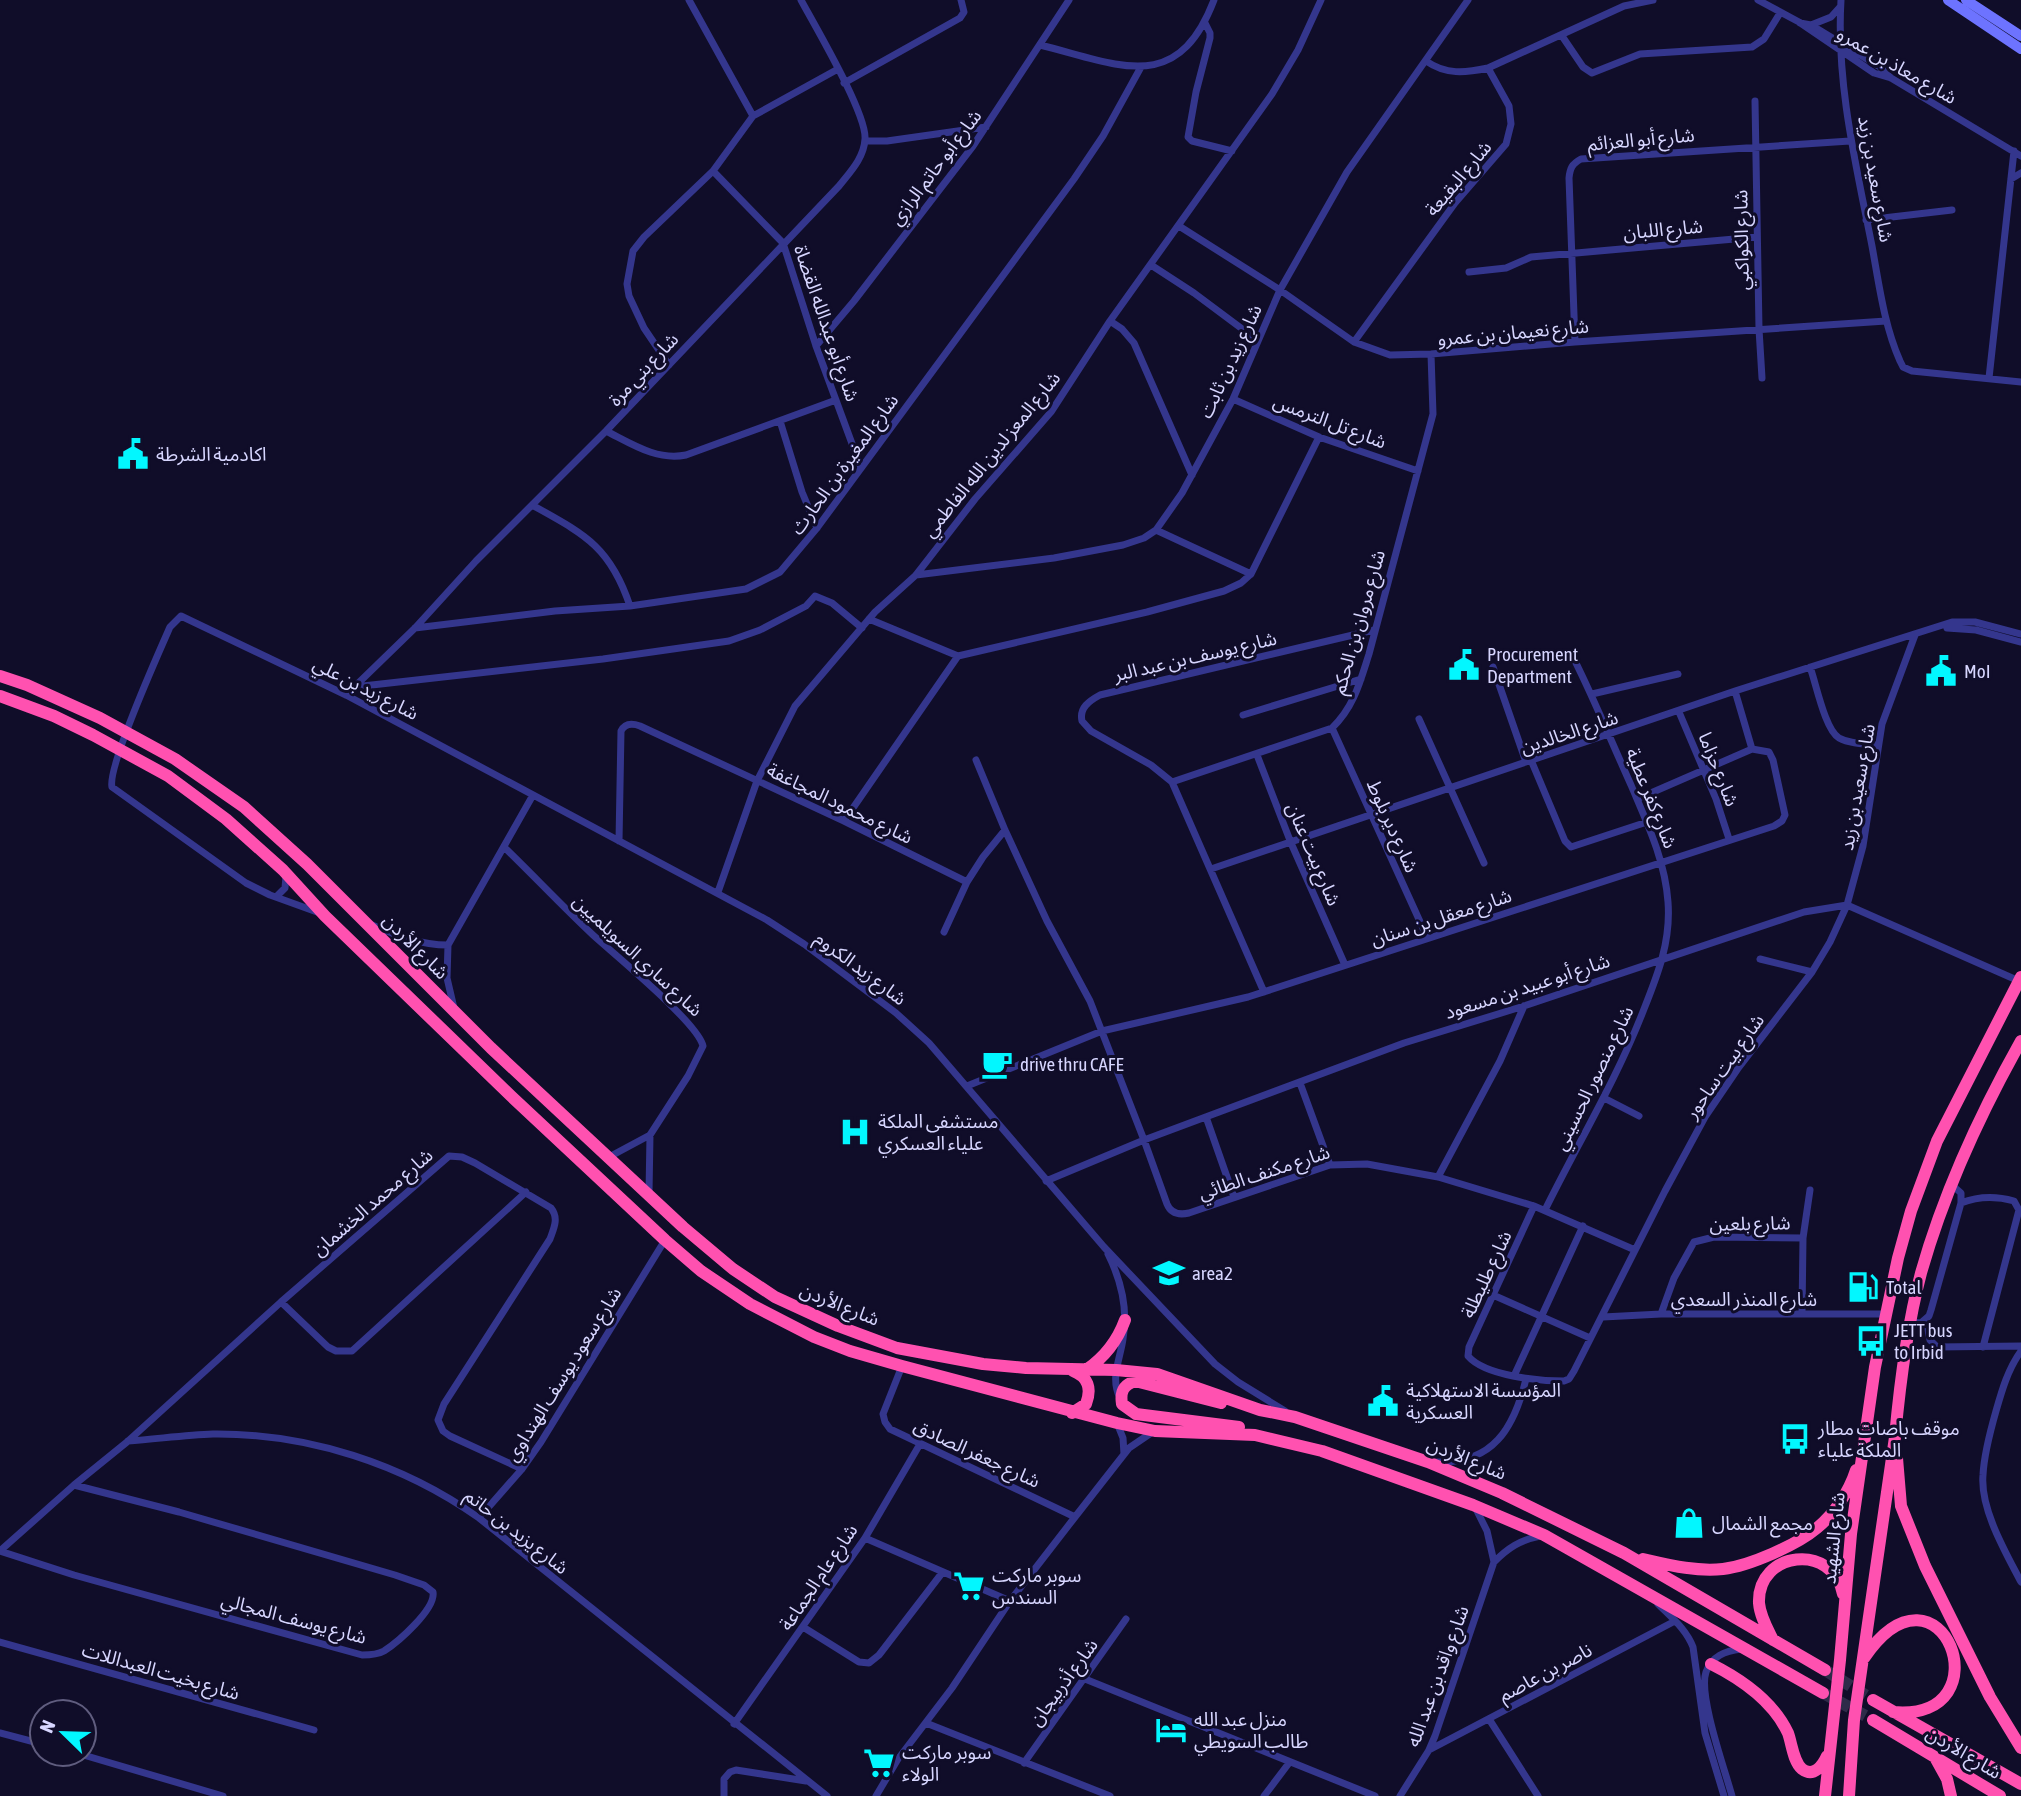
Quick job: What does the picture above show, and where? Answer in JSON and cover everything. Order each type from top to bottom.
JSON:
[{"type":"highway","name":"شارع الأردن","points":[[0,676],[27,685],[100,718],[220,789],[262,823],[456,1013],[649,1195],[733,1269],[775,1297],[831,1323],[897,1348],[983,1364],[1157,1374],[1261,1410],[1295,1417],[1428,1462],[1502,1493],[1629,1555],[1825,1670]]},
{"type":"highway","name":"شارع الأردن","points":[[0,696],[54,716],[168,776],[226,820],[283,870],[325,916],[665,1240],[709,1277],[761,1310],[814,1337],[850,1351],[1072,1413],[1155,1431],[1255,1435],[1322,1451],[1473,1505],[1544,1535],[1823,1693]]},
{"type":"highway","name":"شارع الشهيد","points":[[1824,1794],[1852,1534],[1875,1367],[1901,1246],[1928,1164],[1947,1119],[2020,979]]},
{"type":"highway","points":[[1851,1796],[1854,1720],[1910,1322],[1927,1252],[1952,1185],[1980,1120],[2021,1041]]},
{"type":"highway","points":[[1072,1413],[1086,1404],[1089,1396],[1086,1380],[1079,1370],[1106,1354],[1125,1320]]},
{"type":"highway","points":[[1255,1435],[1225,1424],[1136,1414],[1122,1404],[1122,1389],[1135,1381],[1243,1409],[1261,1410]]},
{"type":"highway","points":[[1895,1437],[1903,1514],[1990,1697],[2021,1748]]},
{"type":"highway","points":[[1629,1555],[1675,1567],[1725,1569],[1784,1547],[1816,1529],[1843,1497],[1853,1479],[1865,1440]]},
{"type":"highway","points":[[1773,1640],[1760,1611],[1760,1593],[1770,1573],[1776,1567],[1794,1559],[1815,1561],[1834,1573],[1842,1590],[1843,1625]]},
{"type":"highway","points":[[1862,1661],[1880,1637],[1904,1622],[1927,1622],[1941,1631],[1948,1640],[1954,1652],[1955,1663],[1950,1685],[1943,1697],[1919,1712],[1893,1712]]},
{"type":"highway","points":[[1711,1664],[1748,1687],[1768,1704],[1787,1731],[1802,1769],[1816,1771],[1822,1766],[1829,1749]]},
{"type":"highway","name":"شارع الأردن","points":[[1873,1700],[2021,1784]]},
{"type":"highway","name":"شارع الأردن","points":[[1873,1720],[2000,1796]]},
{"type":"highway","points":[[1934,1756],[1947,1779],[1951,1796]]},
{"type":"main road","points":[[1948,0],[2021,49]]},
{"type":"main road","points":[[1966,0],[2021,36]]},
{"type":"street","points":[[689,0],[754,116]]},
{"type":"street","points":[[801,0],[838,68],[865,128],[865,141],[879,142],[986,127]]},
{"type":"street","points":[[844,83],[960,18],[964,12],[961,0]]},
{"type":"street","name":"شارع أبو حاتم الرازي","points":[[816,346],[854,301],[986,127],[1069,0]]},
{"type":"street","points":[[1040,46],[1141,68],[1164,61],[1193,41],[1205,23],[1214,0]]},
{"type":"street","name":"شارع المعز لدين الله الفاطمي","points":[[718,892],[757,781],[795,705],[884,602],[916,575],[930,553],[1051,412],[1110,321],[1272,94],[1298,51],[1321,0]]},
{"type":"street","name":"شارع زيد بن ثابت","points":[[1156,530],[1192,475],[1233,398],[1280,290],[1348,172],[1468,0]]},
{"type":"street","points":[[1426,61],[1442,71],[1453,73],[1489,68],[1632,2],[1653,0]]},
{"type":"street","name":"شارع معاذ بن عمرو","points":[[1758,0],[1798,22],[1878,75],[1891,78],[2017,154]]},
{"type":"street","points":[[1811,25],[1831,17],[1841,3]]},
{"type":"street","name":"شارع سعيد بن زيد","points":[[1841,3],[1841,43],[1850,141],[1886,321],[1900,361],[1903,367],[1912,371],[1989,378]]},
{"type":"street","points":[[1562,36],[1586,71],[1595,73],[1645,53],[1752,47],[1764,39],[1780,13]]},
{"type":"street","points":[[1798,22],[1811,25],[1841,43],[1883,69],[1891,78]]},
{"type":"street","points":[[1205,23],[1210,38],[1188,137],[1192,141],[1232,150]]},
{"type":"street","points":[[669,365],[644,328],[629,296],[627,284],[633,251],[644,237],[713,171],[754,116],[838,68]]},
{"type":"street","name":"شارع المغيرة بن الحارث","points":[[415,628],[555,611],[630,606],[746,589],[780,572],[817,527],[1074,179],[1103,136],[1141,68]]},
{"type":"street","name":"شارع البقيعة","points":[[1354,342],[1455,203],[1506,144],[1511,124],[1509,106],[1489,68]]},
{"type":"street","name":"شارع الكواكبي","points":[[1755,101],[1762,378]]},
{"type":"street","name":"شارع بني مرة","points":[[346,695],[415,628],[476,561],[606,431],[853,169],[861,156],[865,141]]},
{"type":"street","name":"شارع أبو العزائم","points":[[1575,342],[1569,178],[1571,166],[1577,161],[1850,141]]},
{"type":"street","points":[[2017,154],[2011,179],[1989,378],[2021,382]]},
{"type":"street","name":"شارع أبو عبدالله القضاة","points":[[713,171],[783,243],[816,346],[861,468]]},
{"type":"street","points":[[2011,179],[2021,173]]},
{"type":"street","points":[[1867,220],[1952,210]]},
{"type":"street","name":"شارع نعيمان بن عمرو","points":[[1179,226],[1280,290],[1354,342],[1390,355],[1886,321]]},
{"type":"street","name":"شارع اللبان","points":[[1469,272],[1506,268],[1531,257],[1572,252],[1757,237]]},
{"type":"street","points":[[1151,265],[1257,340]]},
{"type":"street","points":[[1110,321],[1135,343],[1192,475]]},
{"type":"street","name":"شارع مروان بن الحكم","points":[[1332,728],[1348,710],[1361,679],[1418,471],[1434,407],[1431,354]]},
{"type":"street","name":"شارع تل الترمس","points":[[1233,398],[1319,437],[1418,471]]},
{"type":"street","points":[[606,431],[658,456],[673,458],[836,400]]},
{"type":"street","points":[[780,421],[802,492],[817,527]]},
{"type":"street","points":[[869,619],[958,656],[1224,591],[1241,583],[1251,574],[1319,437]]},
{"type":"street","points":[[532,505],[568,525],[600,550],[621,580],[630,606]]},
{"type":"street","points":[[916,575],[1054,558],[1134,542],[1156,530],[1251,574]]},
{"type":"street","points":[[353,687],[603,659],[729,641],[760,631],[806,606],[815,596],[832,603],[862,628]]},
{"type":"street","name":"شارع زيد بن علي","points":[[277,896],[236,877],[116,792],[111,782],[116,761],[170,627],[181,616],[346,695],[533,795]]},
{"type":"street","points":[[1939,628],[1952,622],[1966,621],[2021,634]]},
{"type":"street","points":[[1939,628],[1970,629],[2021,642]]},
{"type":"street","name":"شارع الخالدين","points":[[1211,869],[1372,817],[1735,691],[1939,628]]},
{"type":"street","name":"شارع يوسف بن عبد البر","points":[[1264,992],[1172,782],[1151,765],[1085,726],[1081,717],[1087,703],[1100,695],[1374,630]]},
{"type":"street","name":"شارع سعيد بن زيد","points":[[1847,905],[1863,846],[1877,745],[1914,635]]},
{"type":"street","points":[[844,821],[958,656]]},
{"type":"street","name":"شارع كفر عطية","points":[[1574,659],[1610,735],[1661,862],[1668,903],[1664,957]]},
{"type":"street","points":[[1493,667],[1529,761],[1565,841],[1571,847],[1647,822]]},
{"type":"street","points":[[1810,667],[1828,723],[1835,734],[1845,740],[1877,745]]},
{"type":"street","points":[[1592,694],[1678,674]]},
{"type":"street","points":[[1242,715],[1361,679]]},
{"type":"street","points":[[1637,799],[1752,749],[1735,691]]},
{"type":"street","name":"شارع حزاما","points":[[1679,712],[1716,799],[1729,839]]},
{"type":"street","points":[[1419,719],[1484,863]]},
{"type":"street","name":"شارع محمود المجاغفة","points":[[619,841],[621,731],[630,724],[640,726],[844,821],[967,882]]},
{"type":"street","points":[[1172,782],[1332,728]]},
{"type":"street","name":"شارع دير بلوط","points":[[1332,728],[1427,937]]},
{"type":"street","name":"شارع معقل بن سنان","points":[[967,1086],[1102,1031],[1184,1014],[1264,992],[1774,826],[1784,818],[1784,810],[1771,755],[1765,750],[1752,749]]},
{"type":"street","name":"شارع بيت عنان","points":[[1257,755],[1291,843],[1345,965]]},
{"type":"street","name":"شارع مكنف الطائي","points":[[976,760],[1005,830],[1102,1031],[1167,1204],[1172,1211],[1185,1214],[1329,1165],[1367,1164],[1438,1177],[1534,1206],[1635,1250]]},
{"type":"street","points":[[456,1013],[447,978],[448,945],[533,795]]},
{"type":"street","name":"شارع زيد الكروم","points":[[533,795],[718,892],[804,944],[896,1013],[929,1043],[1104,1247],[1215,1364],[1251,1391],[1295,1417]]},
{"type":"street","points":[[944,932],[967,882],[1005,830]]},
{"type":"street","name":"شارع ساري السويلميين","points":[[504,847],[700,1036],[703,1046],[688,1076],[650,1135],[609,1157]]},
{"type":"street","points":[[283,870],[286,876],[285,888],[277,896],[325,916]]},
{"type":"street","points":[[1847,905],[2020,979]]},
{"type":"street","name":"شارع أبو عبيد بن مسعود","points":[[1046,1181],[1144,1140],[1415,1039],[1524,1006],[1789,915],[1847,905]]},
{"type":"street","name":"شارع بيت ساحور","points":[[1527,1379],[1560,1381],[1571,1377],[1705,1117],[1739,1067],[1812,972],[1847,905]]},
{"type":"street","points":[[365,923],[411,941],[448,945]]},
{"type":"street","name":"شارع منصور الحسيني","points":[[1545,1210],[1628,1051],[1664,957]]},
{"type":"street","points":[[1760,959],[1812,972]]},
{"type":"street","points":[[1438,1177],[1500,1061],[1524,1006]]},
{"type":"street","points":[[1300,1083],[1329,1165]]},
{"type":"street","points":[[1604,1098],[1639,1116]]},
{"type":"street","points":[[1206,1117],[1234,1197]]},
{"type":"street","points":[[649,1195],[650,1135]]},
{"type":"street","name":"شارع محمد الخشمان","points":[[0,1551],[449,1156],[462,1157],[526,1192],[553,1210],[556,1220],[552,1233],[444,1404],[438,1420],[443,1431],[450,1436],[522,1469]]},
{"type":"street","points":[[1910,1322],[1921,1323],[1926,1320],[1931,1310],[1961,1203],[1961,1193],[1952,1185]]},
{"type":"street","points":[[1802,1314],[1803,1238],[1810,1190]]},
{"type":"street","points":[[281,1303],[328,1347],[336,1351],[352,1351],[526,1192]]},
{"type":"street","points":[[1961,1203],[1994,1197],[2014,1200],[2019,1210],[1983,1347]]},
{"type":"street","name":"شارع طليطلة","points":[[1514,1376],[1480,1366],[1468,1356],[1469,1347],[1534,1206]]},
{"type":"street","points":[[1428,1462],[1460,1462],[1475,1458],[1489,1450],[1499,1438],[1513,1416],[1527,1379],[1514,1376],[1583,1226]]},
{"type":"street","name":"شارع بلعين","points":[[1661,1314],[1674,1278],[1694,1242],[1714,1237],[1803,1238]]},
{"type":"street","name":"شارع سعود يوسف الهنداوي","points":[[480,1518],[522,1469],[665,1240]]},
{"type":"street","name":"شارع زيد الكروم","points":[[1104,1247],[1120,1284],[1125,1320],[1116,1370]]},
{"type":"street","points":[[1493,1296],[1590,1338]]},
{"type":"street","name":"شارع المنذر السعدي","points":[[1603,1317],[1661,1314],[1886,1314]]},
{"type":"street","points":[[1926,1320],[1930,1329],[1930,1340],[1937,1347],[2021,1346]]},
{"type":"street","points":[[2021,1351],[2002,1389],[1982,1478],[1991,1518],[2021,1582]]},
{"type":"street","name":"شارع جعفر الصادق","points":[[902,1366],[883,1415],[890,1429],[1074,1517]]},
{"type":"street","points":[[1116,1370],[1117,1393],[1122,1404]]},
{"type":"street","points":[[1117,1423],[1123,1438],[1124,1454]]},
{"type":"street","points":[[876,1796],[898,1759],[952,1688],[1010,1601],[1074,1517],[1124,1454],[1141,1438],[1155,1431]]},
{"type":"street","name":"شارع يزيد بن حاتم","points":[[127,1441],[224,1434],[258,1436],[349,1454],[406,1474],[480,1518],[827,1796]]},
{"type":"street","name":"شارع عام الجماعة","points":[[734,1724],[864,1538],[920,1444]]},
{"type":"street","name":"شارع يوسف المجالي","points":[[0,1551],[74,1575],[362,1655],[384,1650],[426,1612],[433,1601],[433,1592],[427,1587],[395,1575],[179,1512],[74,1485]]},
{"type":"street","points":[[1473,1505],[1487,1531],[1494,1562]]},
{"type":"street","points":[[1494,1562],[1517,1543],[1544,1535]]},
{"type":"street","points":[[864,1538],[1010,1601]]},
{"type":"street","name":"شارع واقد بن عبد الله","points":[[1400,1796],[1429,1750],[1494,1562]]},
{"type":"street","points":[[803,1627],[859,1662],[869,1663],[880,1655],[942,1573]]},
{"type":"street","points":[[1641,1589],[1689,1636],[1697,1662],[1705,1733],[1724,1796]]},
{"type":"street","name":"شارع أذربيجان","points":[[1024,1762],[1126,1619]]},
{"type":"street","name":"ناصر بن عاصم","points":[[1429,1750],[1675,1620]]},
{"type":"street","name":"شارع بخيت العبداللات","points":[[0,1642],[314,1730]]},
{"type":"street","points":[[1732,1796],[1707,1707],[1704,1684],[1711,1664],[1727,1650],[1745,1648]]},
{"type":"street","points":[[1697,1662],[1711,1664]]},
{"type":"street","points":[[1085,1679],[1375,1796]]},
{"type":"street","points":[[1489,1719],[1538,1796]]},
{"type":"street","points":[[926,1723],[1110,1796]]},
{"type":"street","points":[[0,1733],[28,1740]]},
{"type":"street","points":[[98,1759],[223,1796]]},
{"type":"street","points":[[1264,1796],[1289,1763]]},
{"type":"street","points":[[724,1796],[724,1779],[736,1770],[807,1781]]},
{"type":"street","points":[[884,1796],[887,1780]]},
{"type":"tunnel","points":[[1825,1670],[1873,1700]]},
{"type":"tunnel","points":[[1823,1693],[1873,1720]]},
{"type":"place","name":"اكادمية الشرطة","points":[[133,454]]},
{"type":"place","name":"Procurement Department","points":[[1464,665]]},
{"type":"place","name":"MoI","points":[[1941,671]]},
{"type":"place","name":"drive thru CAFE","points":[[997,1064]]},
{"type":"place","name":"مستشفى الملكة علياء العسكري","points":[[855,1132]]},
{"type":"place","name":"area2","points":[[1169,1273]]},
{"type":"place","name":"Total","points":[[1863,1287]]},
{"type":"place","name":"JETT bus to Irbid","points":[[1871,1341]]},
{"type":"place","name":"المؤسسة الاستهلاكية العسكرية","points":[[1383,1401]]},
{"type":"place","name":"موقف باصات مطار الملكة علياء","points":[[1795,1439]]},
{"type":"place","name":"مجمع الشمال","points":[[1689,1523]]},
{"type":"place","name":"سوبر ماركت السندس","points":[[969,1586]]},
{"type":"place","name":"منزل عبد الله طالب السويطي","points":[[1171,1730]]},
{"type":"place","name":"سوبر ماركت الولاء","points":[[879,1763]]}]
